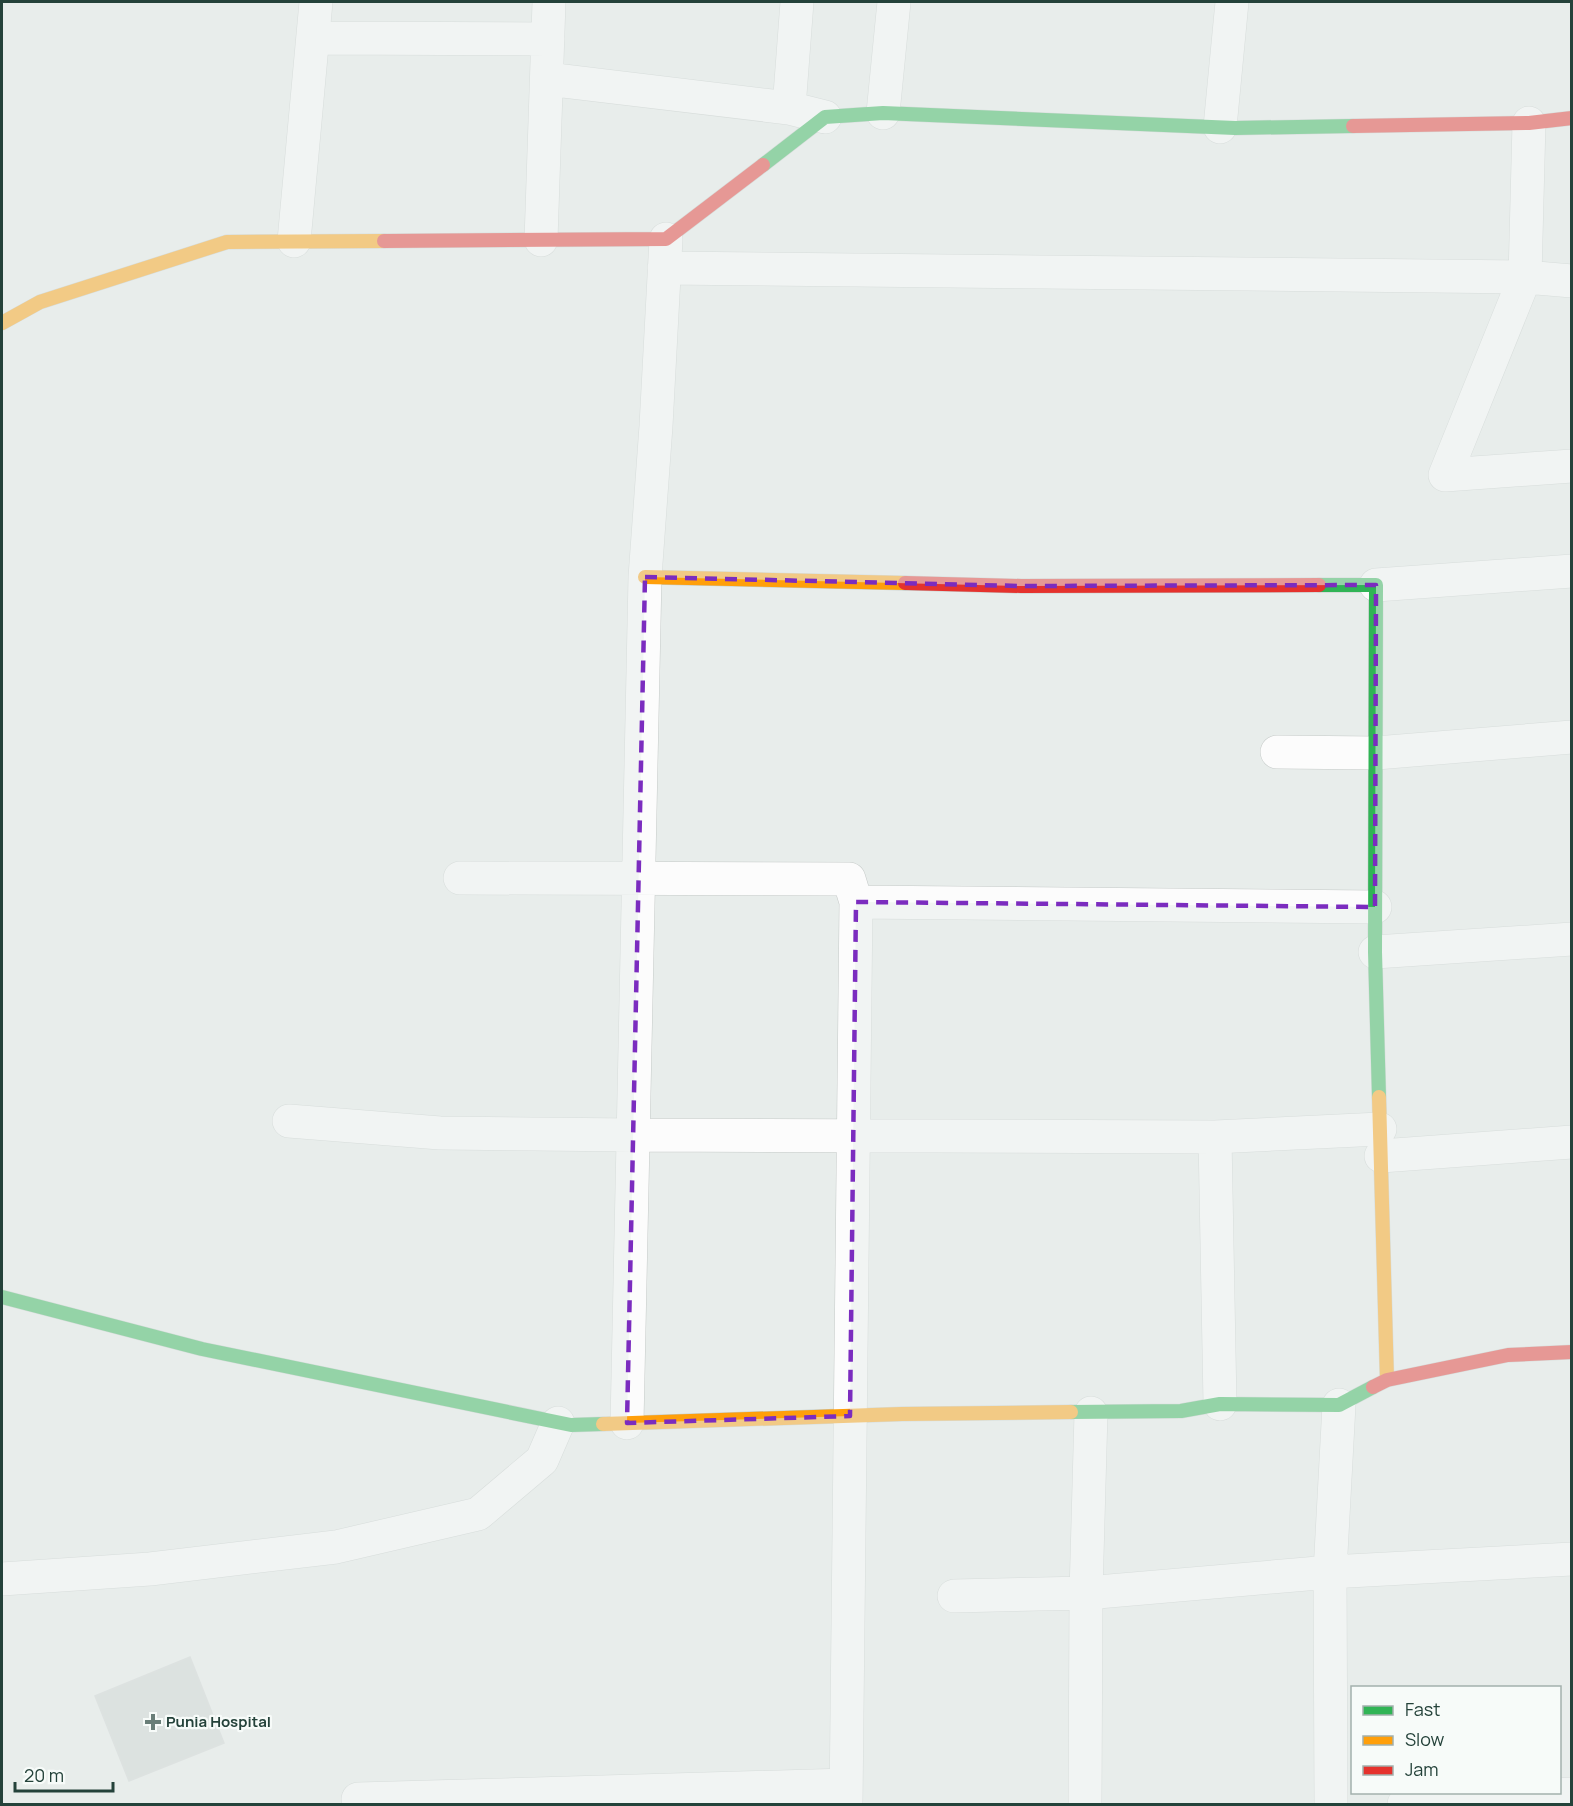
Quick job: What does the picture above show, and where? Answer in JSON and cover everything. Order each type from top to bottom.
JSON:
[{"type":"street","points":[[294,241],[316,2]]},
{"type":"street","points":[[541,240],[549,2]]},
{"type":"street","points":[[789,108],[798,2]]},
{"type":"street","points":[[883,112],[894,2]]},
{"type":"street","points":[[1220,127],[1232,2]]},
{"type":"street","points":[[313,38],[548,39]]},
{"type":"street","points":[[547,79],[789,108],[825,117],[883,112],[1220,127],[1529,123],[1572,118]]},
{"type":"street","points":[[627,1423],[645,577],[665,254],[825,117]]},
{"type":"street","points":[[1529,123],[1525,277],[1445,475],[1572,466]]},
{"type":"street","points":[[2,323],[40,302],[227,242],[541,240],[665,254],[1525,277],[1572,281]]},
{"type":"street","points":[[645,577],[1021,586],[1376,585],[1572,571]]},
{"type":"street","points":[[1376,585],[1375,952],[1387,1380]]},
{"type":"street","points":[[1277,752],[1376,753],[1572,737]]},
{"type":"street","points":[[358,1799],[846,1795],[856,902],[849,879],[460,878]]},
{"type":"street","points":[[856,902],[1375,907]]},
{"type":"street","points":[[1375,952],[1572,939]]},
{"type":"street","points":[[289,1121],[440,1133],[634,1136],[1215,1137],[1380,1143],[1572,1142]]},
{"type":"street","points":[[1215,1137],[1220,1404]]},
{"type":"street","points":[[2,1297],[202,1349],[571,1425],[850,1416],[1181,1411],[1220,1404],[1339,1405],[1387,1380],[1508,1355],[1572,1352]]},
{"type":"street","points":[[1331,1804],[1330,1572],[1339,1405]]},
{"type":"street","points":[[1085,1804],[1086,1593],[1091,1413]]},
{"type":"street","points":[[2,1580],[150,1569],[336,1547],[478,1514],[542,1460],[558,1423]]},
{"type":"street","points":[[954,1596],[1086,1593],[1330,1572],[1572,1559]]},
{"type":"street","points":[[1404,1804],[1572,1794]]},
{"type":"highlighted area","points":[[645,577],[1021,586],[1376,585],[1375,907],[856,902],[850,1416],[627,1423]]},
{"type":"building","points":[[190,1657],[224,1743],[129,1781],[95,1696]]},
{"type":"traffic: fast","points":[[763,165],[825,117],[883,113],[1235,128],[1353,126]]},
{"type":"traffic: fast","points":[[1319,585],[1376,585],[1375,952],[1379,1097]]},
{"type":"traffic: fast","points":[[2,1297],[202,1349],[571,1425],[603,1424]]},
{"type":"traffic: fast","points":[[1071,1412],[1181,1411],[1220,1404],[1339,1405],[1373,1387]]},
{"type":"traffic: slow","points":[[2,323],[40,302],[227,242],[384,241]]},
{"type":"traffic: slow","points":[[645,577],[905,583]]},
{"type":"traffic: slow","points":[[1379,1097],[1387,1380]]},
{"type":"traffic: slow","points":[[603,1424],[902,1414],[1071,1412]]},
{"type":"traffic: jam","points":[[1353,126],[1529,123],[1572,118]]},
{"type":"traffic: jam","points":[[384,241],[666,239],[763,165]]},
{"type":"traffic: jam","points":[[905,583],[1021,586],[1319,585]]},
{"type":"traffic: jam","points":[[1373,1387],[1387,1380],[1508,1355],[1572,1352]]},
{"type":"place","name":"Punia Hospital","points":[[153,1722]]}]
